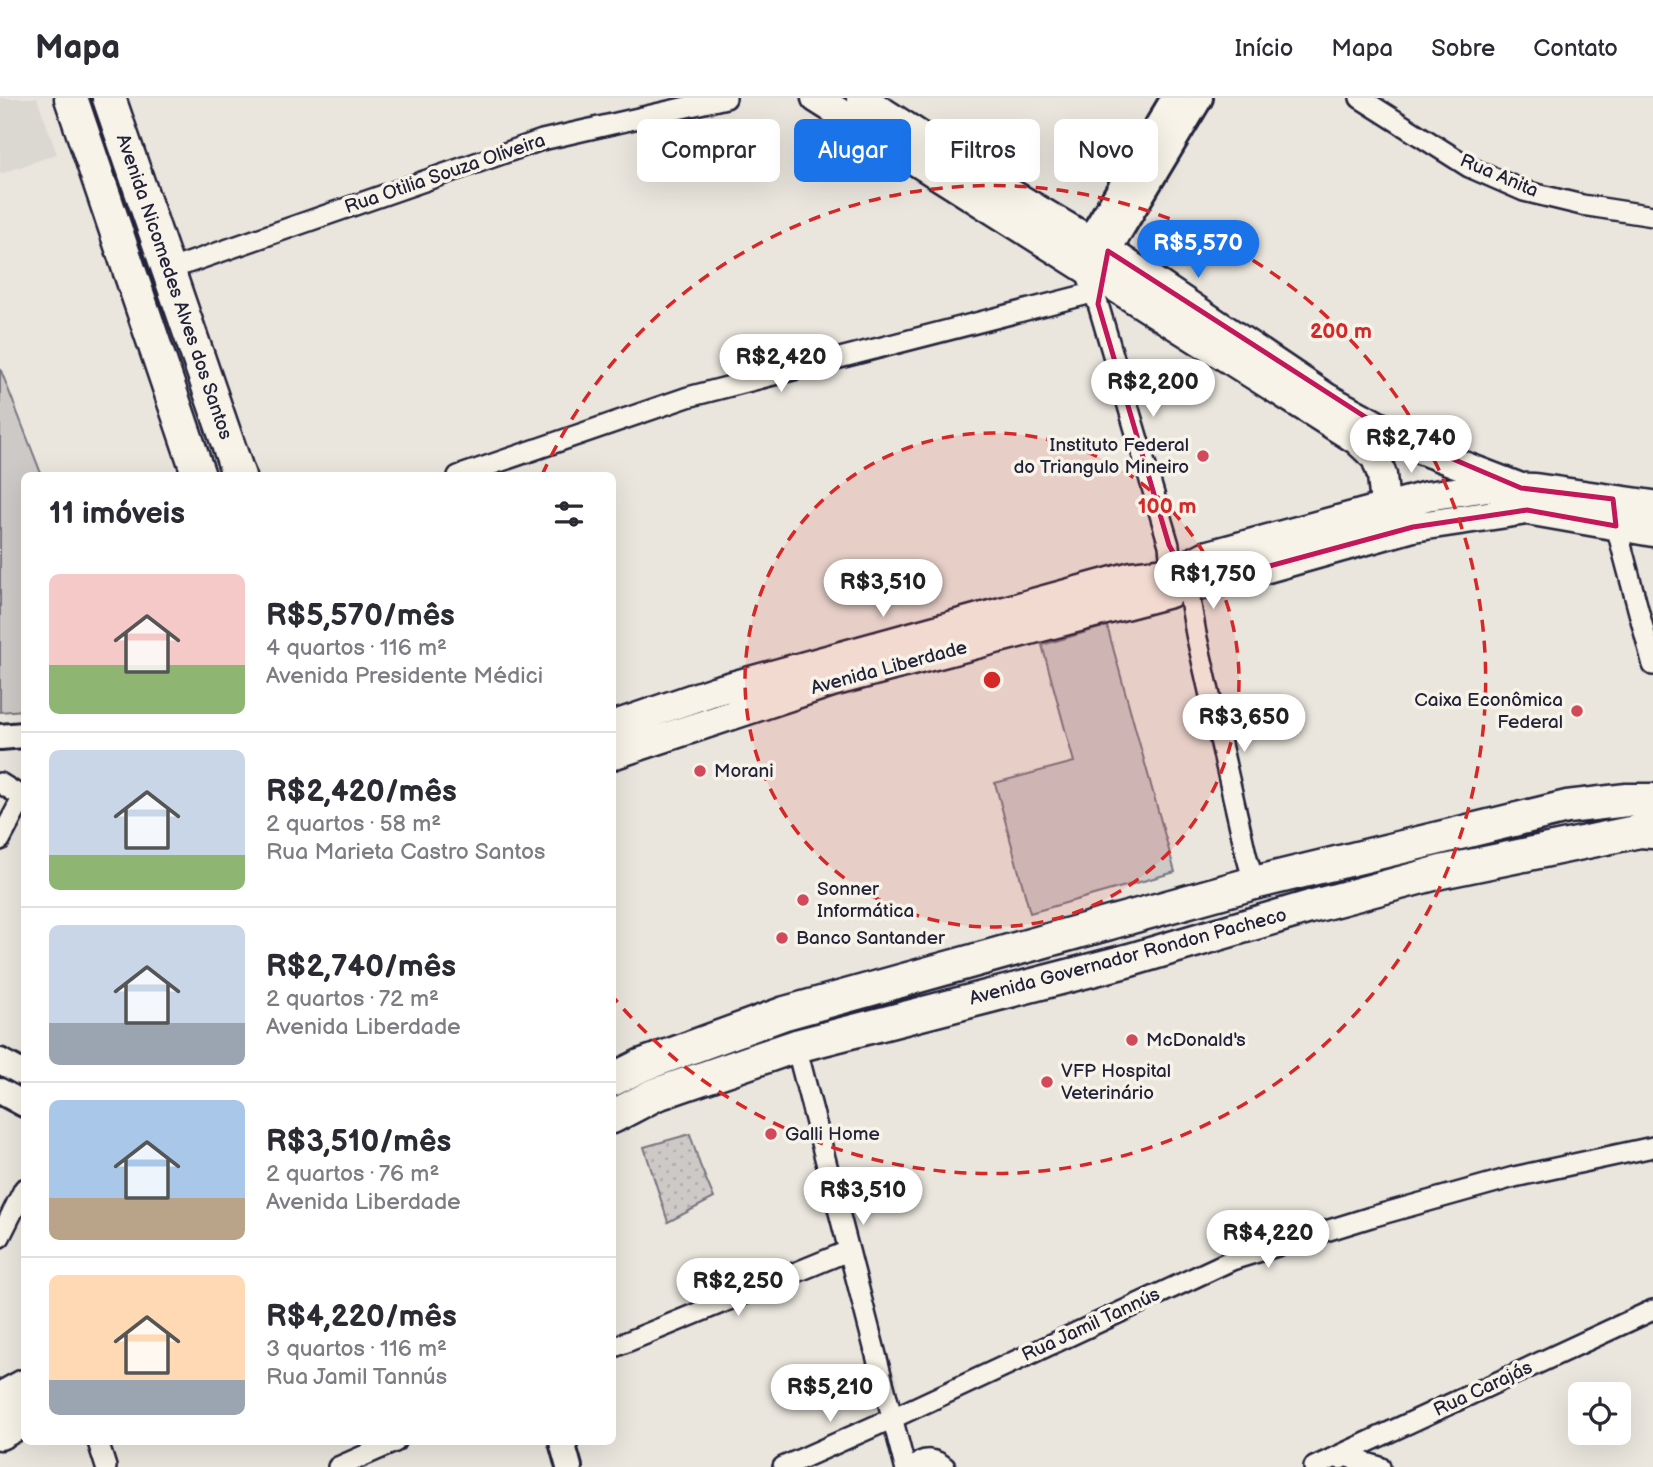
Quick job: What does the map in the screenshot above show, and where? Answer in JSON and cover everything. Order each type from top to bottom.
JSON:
[{"type":"main road","name":"Avenida Nicomedes Alves dos Santos","points":[[71,98],[198,472]]},
{"type":"main road","name":"Avenida Nicomedes Alves dos Santos","points":[[109,98],[238,472]]},
{"type":"main road","points":[[817,98],[1096,287],[1357,440],[1376,457],[1382,475],[1385,507]]},
{"type":"main road","points":[[861,98],[1003,189],[1098,245],[1339,405],[1422,450],[1521,488]]},
{"type":"main road","name":"Avenida Liberdade","points":[[616,726],[664,723],[832,681],[1178,576],[1205,556],[1427,496],[1488,487],[1535,488],[1615,513],[1653,532]]},
{"type":"main road","name":"Avenida Liberdade","points":[[1178,576],[1214,583],[1413,527],[1527,510],[1615,513],[1653,506]]},
{"type":"main road","name":"Avenida Liberdade","points":[[616,753],[664,723]]},
{"type":"main road","name":"Avenida Governador Rondon Pacheco","points":[[616,1078],[640,1066],[785,1013],[1254,883],[1567,807],[1627,800],[1653,800]]},
{"type":"main road","name":"Avenida Governador Rondon Pacheco","points":[[616,1114],[654,1095],[796,1046],[1130,960],[1441,872],[1640,831],[1653,832]]},
{"type":"main road","points":[[0,1399],[21,1388]]},
{"type":"main road","points":[[0,1433],[21,1422]]},
{"type":"street","name":"Rua Otilia Souza Oliveira","points":[[168,270],[542,140],[726,98]]},
{"type":"street","points":[[1174,98],[1098,245],[1096,287],[1196,634],[1254,883]]},
{"type":"street","points":[[1098,245],[1200,98]]},
{"type":"street","name":"Rua Anita","points":[[1360,98],[1469,167],[1524,191],[1582,205],[1653,216]]},
{"type":"street","points":[[470,472],[688,397],[1096,287]]},
{"type":"street","points":[[1615,513],[1653,665]]},
{"type":"street","points":[[0,721],[21,719]]},
{"type":"street","points":[[0,737],[21,735]]},
{"type":"street","points":[[0,783],[21,795]]},
{"type":"street","points":[[0,840],[21,802]]},
{"type":"street","points":[[796,1046],[905,1467]]},
{"type":"street","points":[[0,1061],[21,1072]]},
{"type":"street","points":[[0,1091],[21,1102]]},
{"type":"street","name":"Rua Jamil Tannús","points":[[783,1467],[1232,1260],[1514,1177],[1653,1147]]},
{"type":"street","points":[[0,1237],[21,1195]]},
{"type":"street","points":[[616,1346],[848,1251]]},
{"type":"street","name":"Rua Carajás","points":[[1314,1467],[1340,1461],[1653,1310]]},
{"type":"street","points":[[99,1445],[106,1467]]},
{"type":"street","points":[[338,1467],[388,1445]]},
{"type":"street","points":[[563,1445],[569,1467]]},
{"type":"street","points":[[915,1467],[917,1463],[927,1459],[940,1462],[945,1467]]},
{"type":"street","points":[[1340,1461],[1380,1467]]},
{"type":"highlighted area","points":[[1108,251],[1387,431],[1521,488],[1613,499],[1616,526],[1527,510],[1413,527],[1196,586],[1192,568],[1180,565],[1169,545],[1098,304]]},
{"type":"shaded area","points":[[0,98],[37,98],[57,154],[0,174]]},
{"type":"shaded area","points":[[0,368],[40,472],[21,472],[21,710],[0,712]]},
{"type":"shaded area","points":[[1107,626],[1175,872],[1030,913],[995,783],[1074,762],[1042,645]]},
{"type":"shaded area","points":[[690,1134],[714,1198],[668,1222],[644,1147]]},
{"type":"place","name":"Instituto Federal do Triangulo Mineiro","points":[[1203,456]]},
{"type":"place","name":"Caixa Econômica Federal","points":[[1577,711]]},
{"type":"place","name":"Morani","points":[[700,771]]},
{"type":"place","name":"Sonner Informática","points":[[803,900]]},
{"type":"place","name":"Banco Santander","points":[[782,938]]},
{"type":"place","name":"McDonald's","points":[[1132,1040]]},
{"type":"place","name":"VFP Hospital Veterinário","points":[[1047,1082]]},
{"type":"place","name":"Galli Home","points":[[771,1134]]}]
